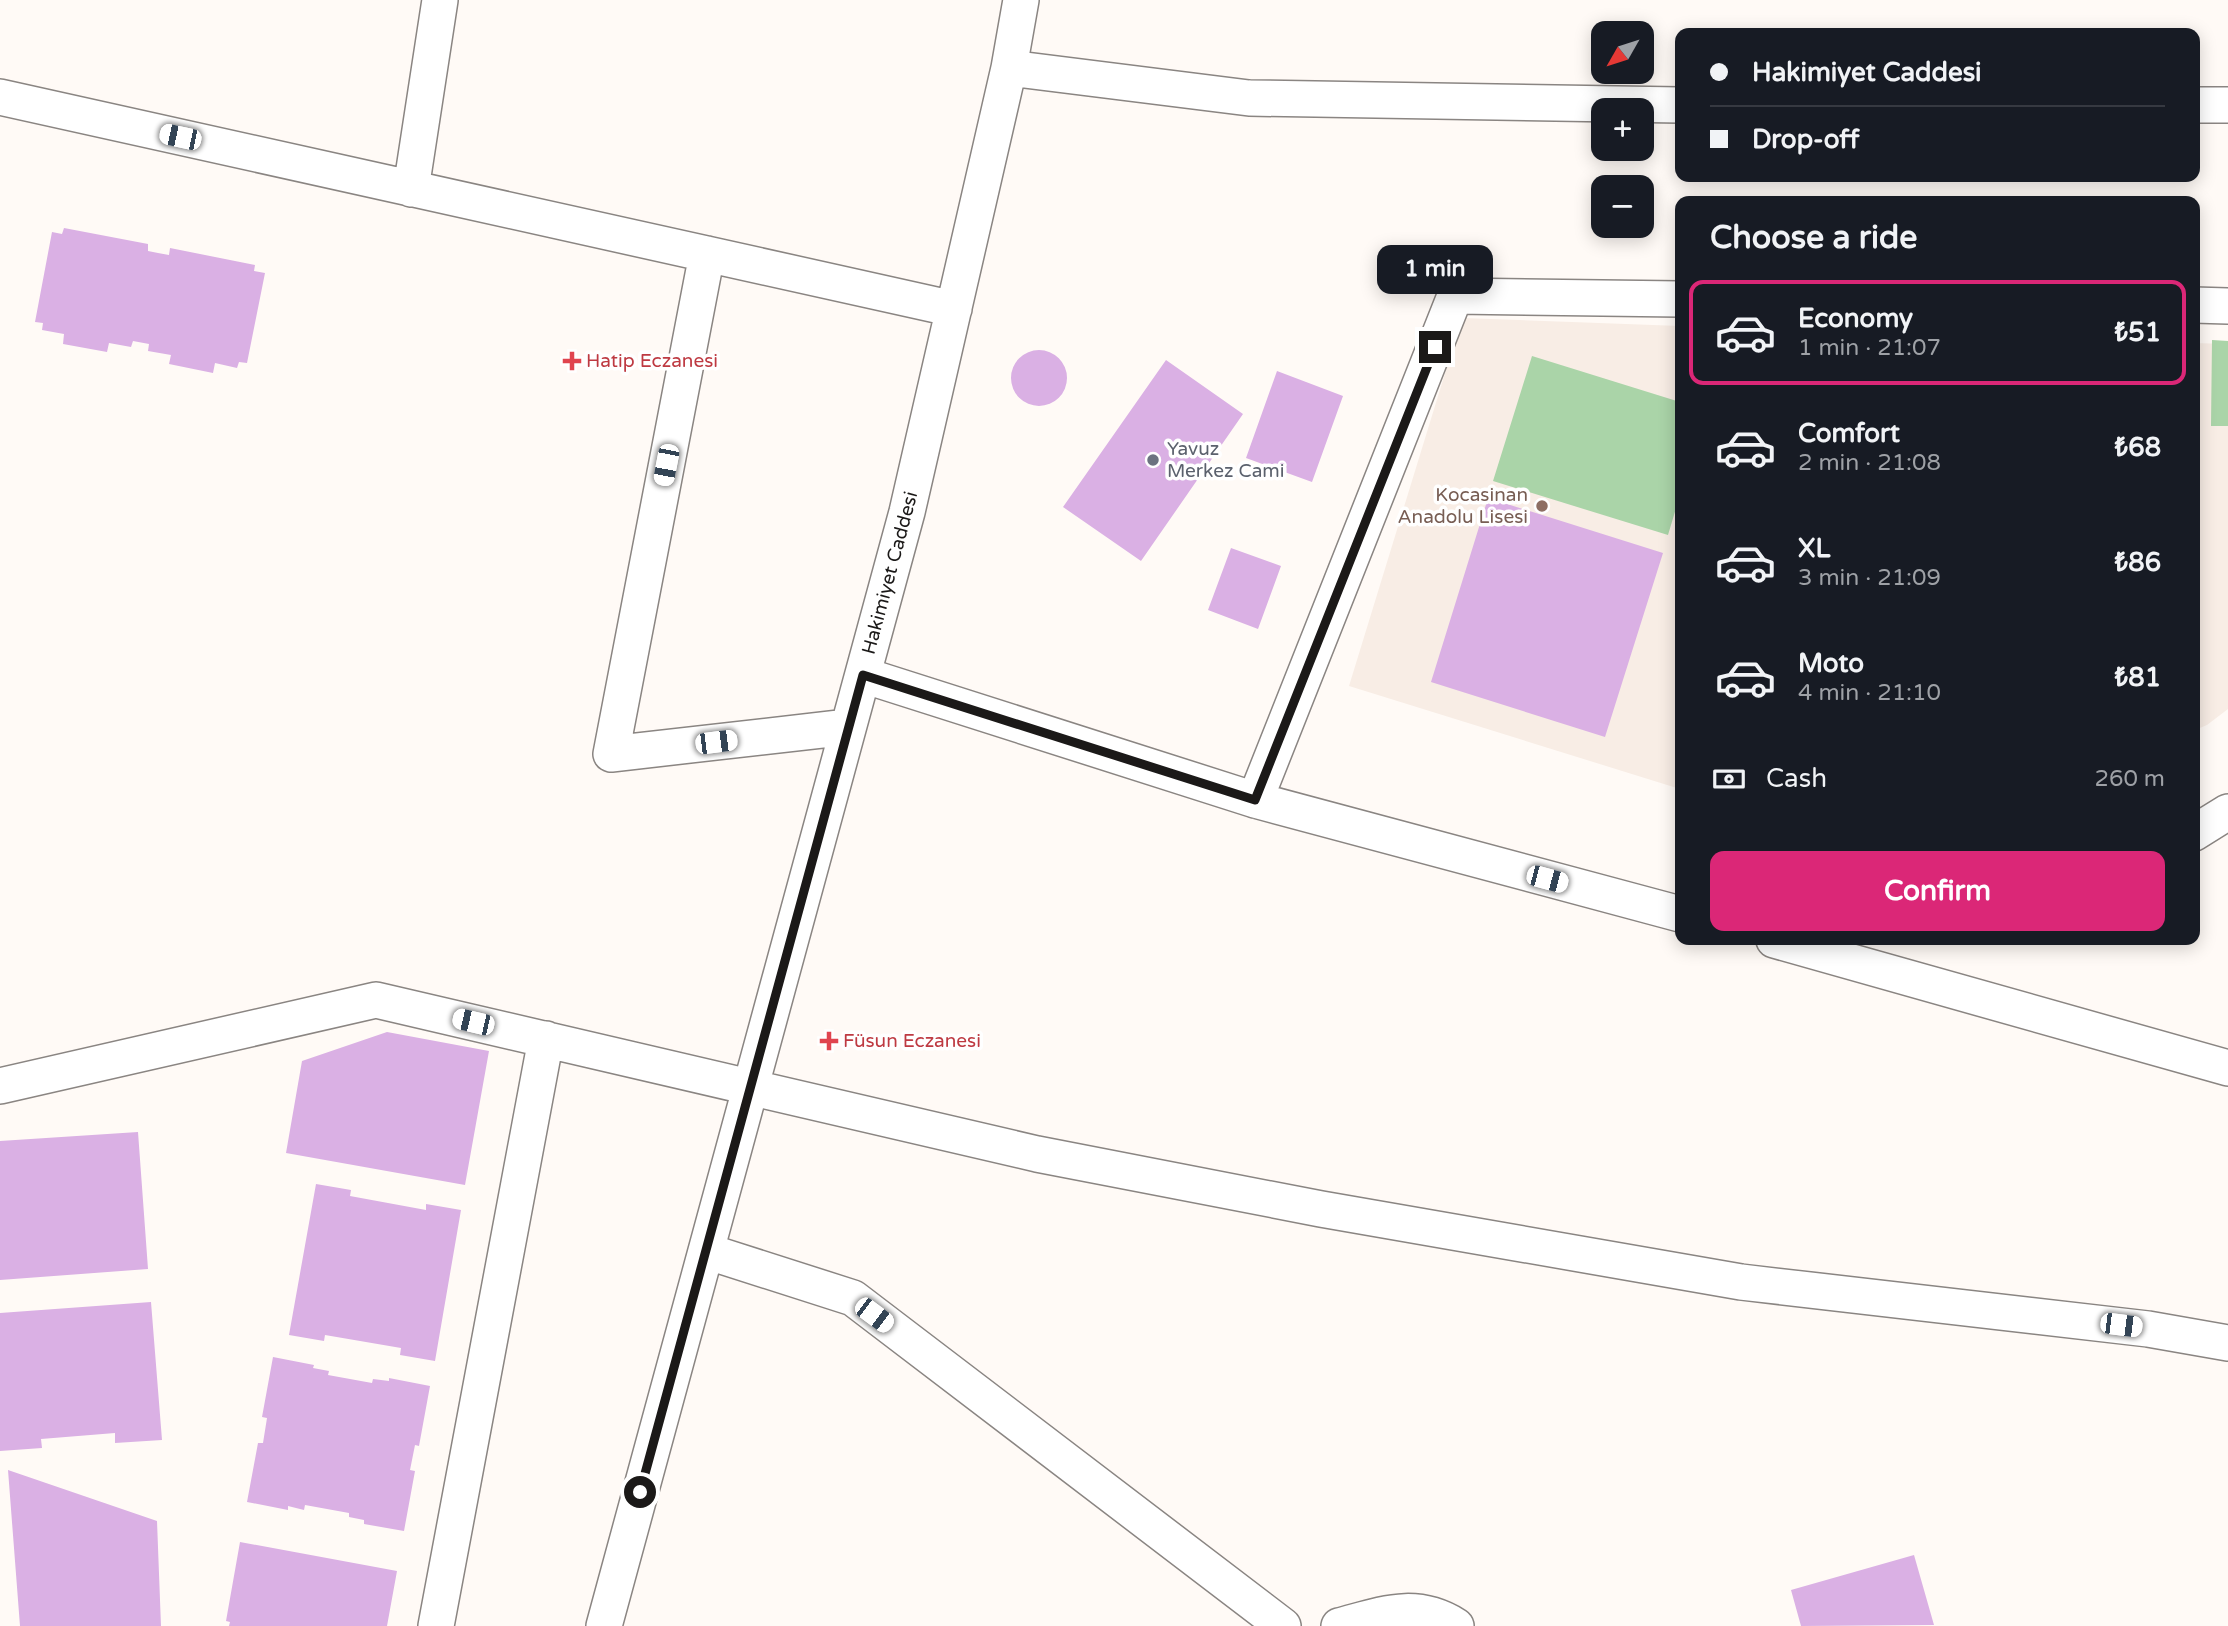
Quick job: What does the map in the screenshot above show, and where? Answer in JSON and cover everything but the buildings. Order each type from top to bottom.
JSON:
[{"type":"street","points":[[411,189],[440,0]]},
{"type":"street","name":"Hakimiyet Caddesi","points":[[604,1626],[907,512],[1009,68],[1021,0]]},
{"type":"street","points":[[1009,68],[1249,98],[1675,105]]},
{"type":"street","points":[[0,97],[954,309]]},
{"type":"street","points":[[2200,105],[2228,105]]},
{"type":"street","points":[[707,254],[611,754],[848,727]]},
{"type":"street","points":[[1255,800],[1455,296],[1675,299]]},
{"type":"street","points":[[2200,306],[2228,306]]},
{"type":"street","points":[[863,675],[1255,800],[1675,913]]},
{"type":"street","points":[[2200,829],[2228,812]]},
{"type":"street","points":[[1792,945],[2221,1061]]},
{"type":"street","points":[[0,1086],[376,1000],[1037,1154],[1321,1209],[1741,1282],[2148,1329],[2228,1343]]},
{"type":"street","points":[[436,1626],[546,1040]]},
{"type":"street","points":[[706,1251],[853,1298],[1283,1626]]},
{"type":"street","points":[[1339,1626],[1397,1611],[1436,1615],[1456,1626]]},
{"type":"shaded area","name":"Kocasinan Anadolu Lisesi","points":[[1462,318],[1675,326],[1675,787],[1349,686]]},
{"type":"shaded area","points":[[2200,343],[2228,344],[2228,709],[2200,728]]},
{"type":"green space","points":[[2212,340],[2228,341],[2228,426],[2211,426]]},
{"type":"green space","points":[[1532,356],[1675,400],[1675,512],[1668,535],[1493,481]]},
{"type":"place","name":"Hatip Eczanesi","points":[[572,361]]},
{"type":"place","name":"Yavuz Merkez Cami","points":[[1153,460]]},
{"type":"place","name":"Kocasinan Anadolu Lisesi","points":[[1542,506]]},
{"type":"place","name":"Füsun Eczanesi","points":[[829,1041]]},
{"type":"route","points":[[640,1492],[863,675],[1255,800],[1435,347]]}]
